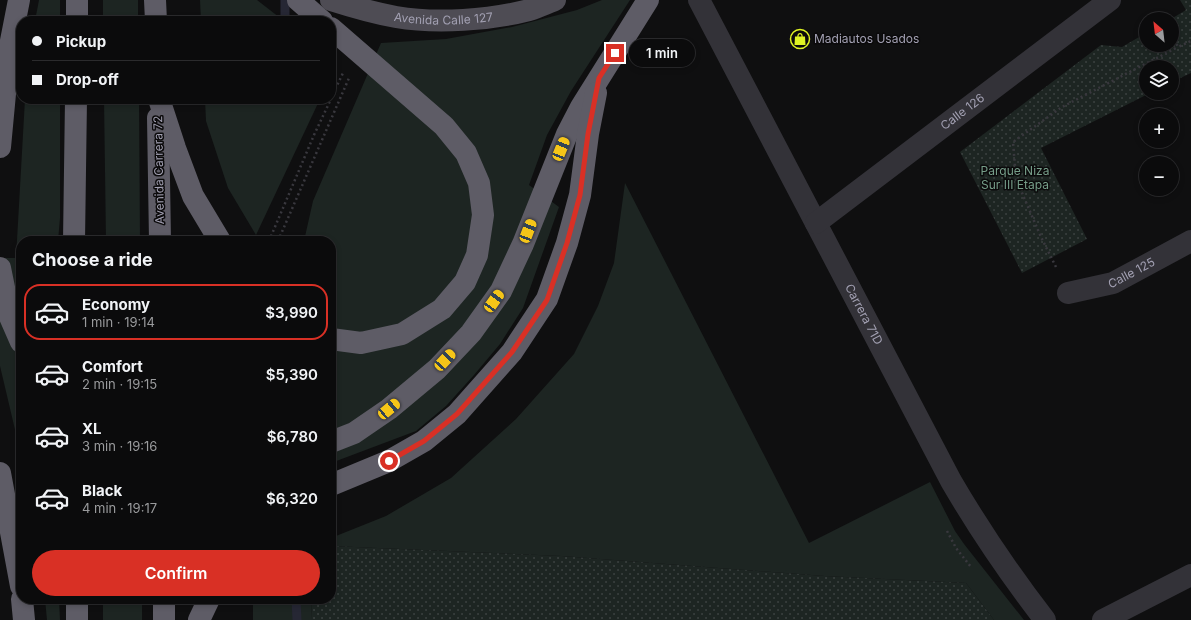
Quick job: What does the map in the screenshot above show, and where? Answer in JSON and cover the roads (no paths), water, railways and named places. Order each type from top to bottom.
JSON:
[{"type":"highway","points":[[0,147],[9,52],[19,0]]},
{"type":"highway","points":[[77,0],[77,16]]},
{"type":"highway","points":[[155,0],[156,16]]},
{"type":"highway","points":[[298,0],[316,16]]},
{"type":"highway","points":[[336,440],[354,433],[389,409],[437,369],[471,333],[501,291],[523,244],[567,134],[581,106],[648,0]]},
{"type":"highway","points":[[336,32],[444,126],[466,153],[479,183],[483,215],[477,255],[465,282],[442,310],[402,334],[361,343],[336,339]]},
{"type":"highway","points":[[336,483],[389,461],[424,441],[457,414],[512,352],[547,300],[567,243],[580,195],[588,134],[599,78]]},
{"type":"highway","points":[[74,236],[76,104]]},
{"type":"highway","name":"Avenida Carrera 72","points":[[159,104],[160,236]]},
{"type":"highway","points":[[161,104],[193,196],[217,236]]},
{"type":"highway","points":[[0,268],[10,318],[16,331]]},
{"type":"highway","points":[[0,473],[16,555]]},
{"type":"highway","points":[[22,604],[24,620]]},
{"type":"highway","points":[[77,604],[77,620]]},
{"type":"highway","points":[[164,604],[164,620]]},
{"type":"highway","points":[[200,620],[207,604]]},
{"type":"main road","name":"Avenida Calle 127","points":[[331,0],[397,17],[427,20],[483,19],[530,10],[555,0]]},
{"type":"street","name":"Carrera 71D","points":[[699,0],[951,481],[968,511],[1045,620]]},
{"type":"street","name":"Calle 126","points":[[816,223],[1110,0]]},
{"type":"street","name":"Calle 125","points":[[1068,294],[1113,283],[1191,241]]},
{"type":"street","points":[[0,512],[12,531]]},
{"type":"street","points":[[1103,620],[1191,575]]},
{"type":"waterway","points":[[285,0],[285,16]]},
{"type":"waterway","points":[[296,604],[297,620]]},
{"type":"place","name":"Madiautos Usados","points":[[800,39]]},
{"type":"park label","name":"Parque Niza Sur III Etapa","points":[[1015,178]]}]
